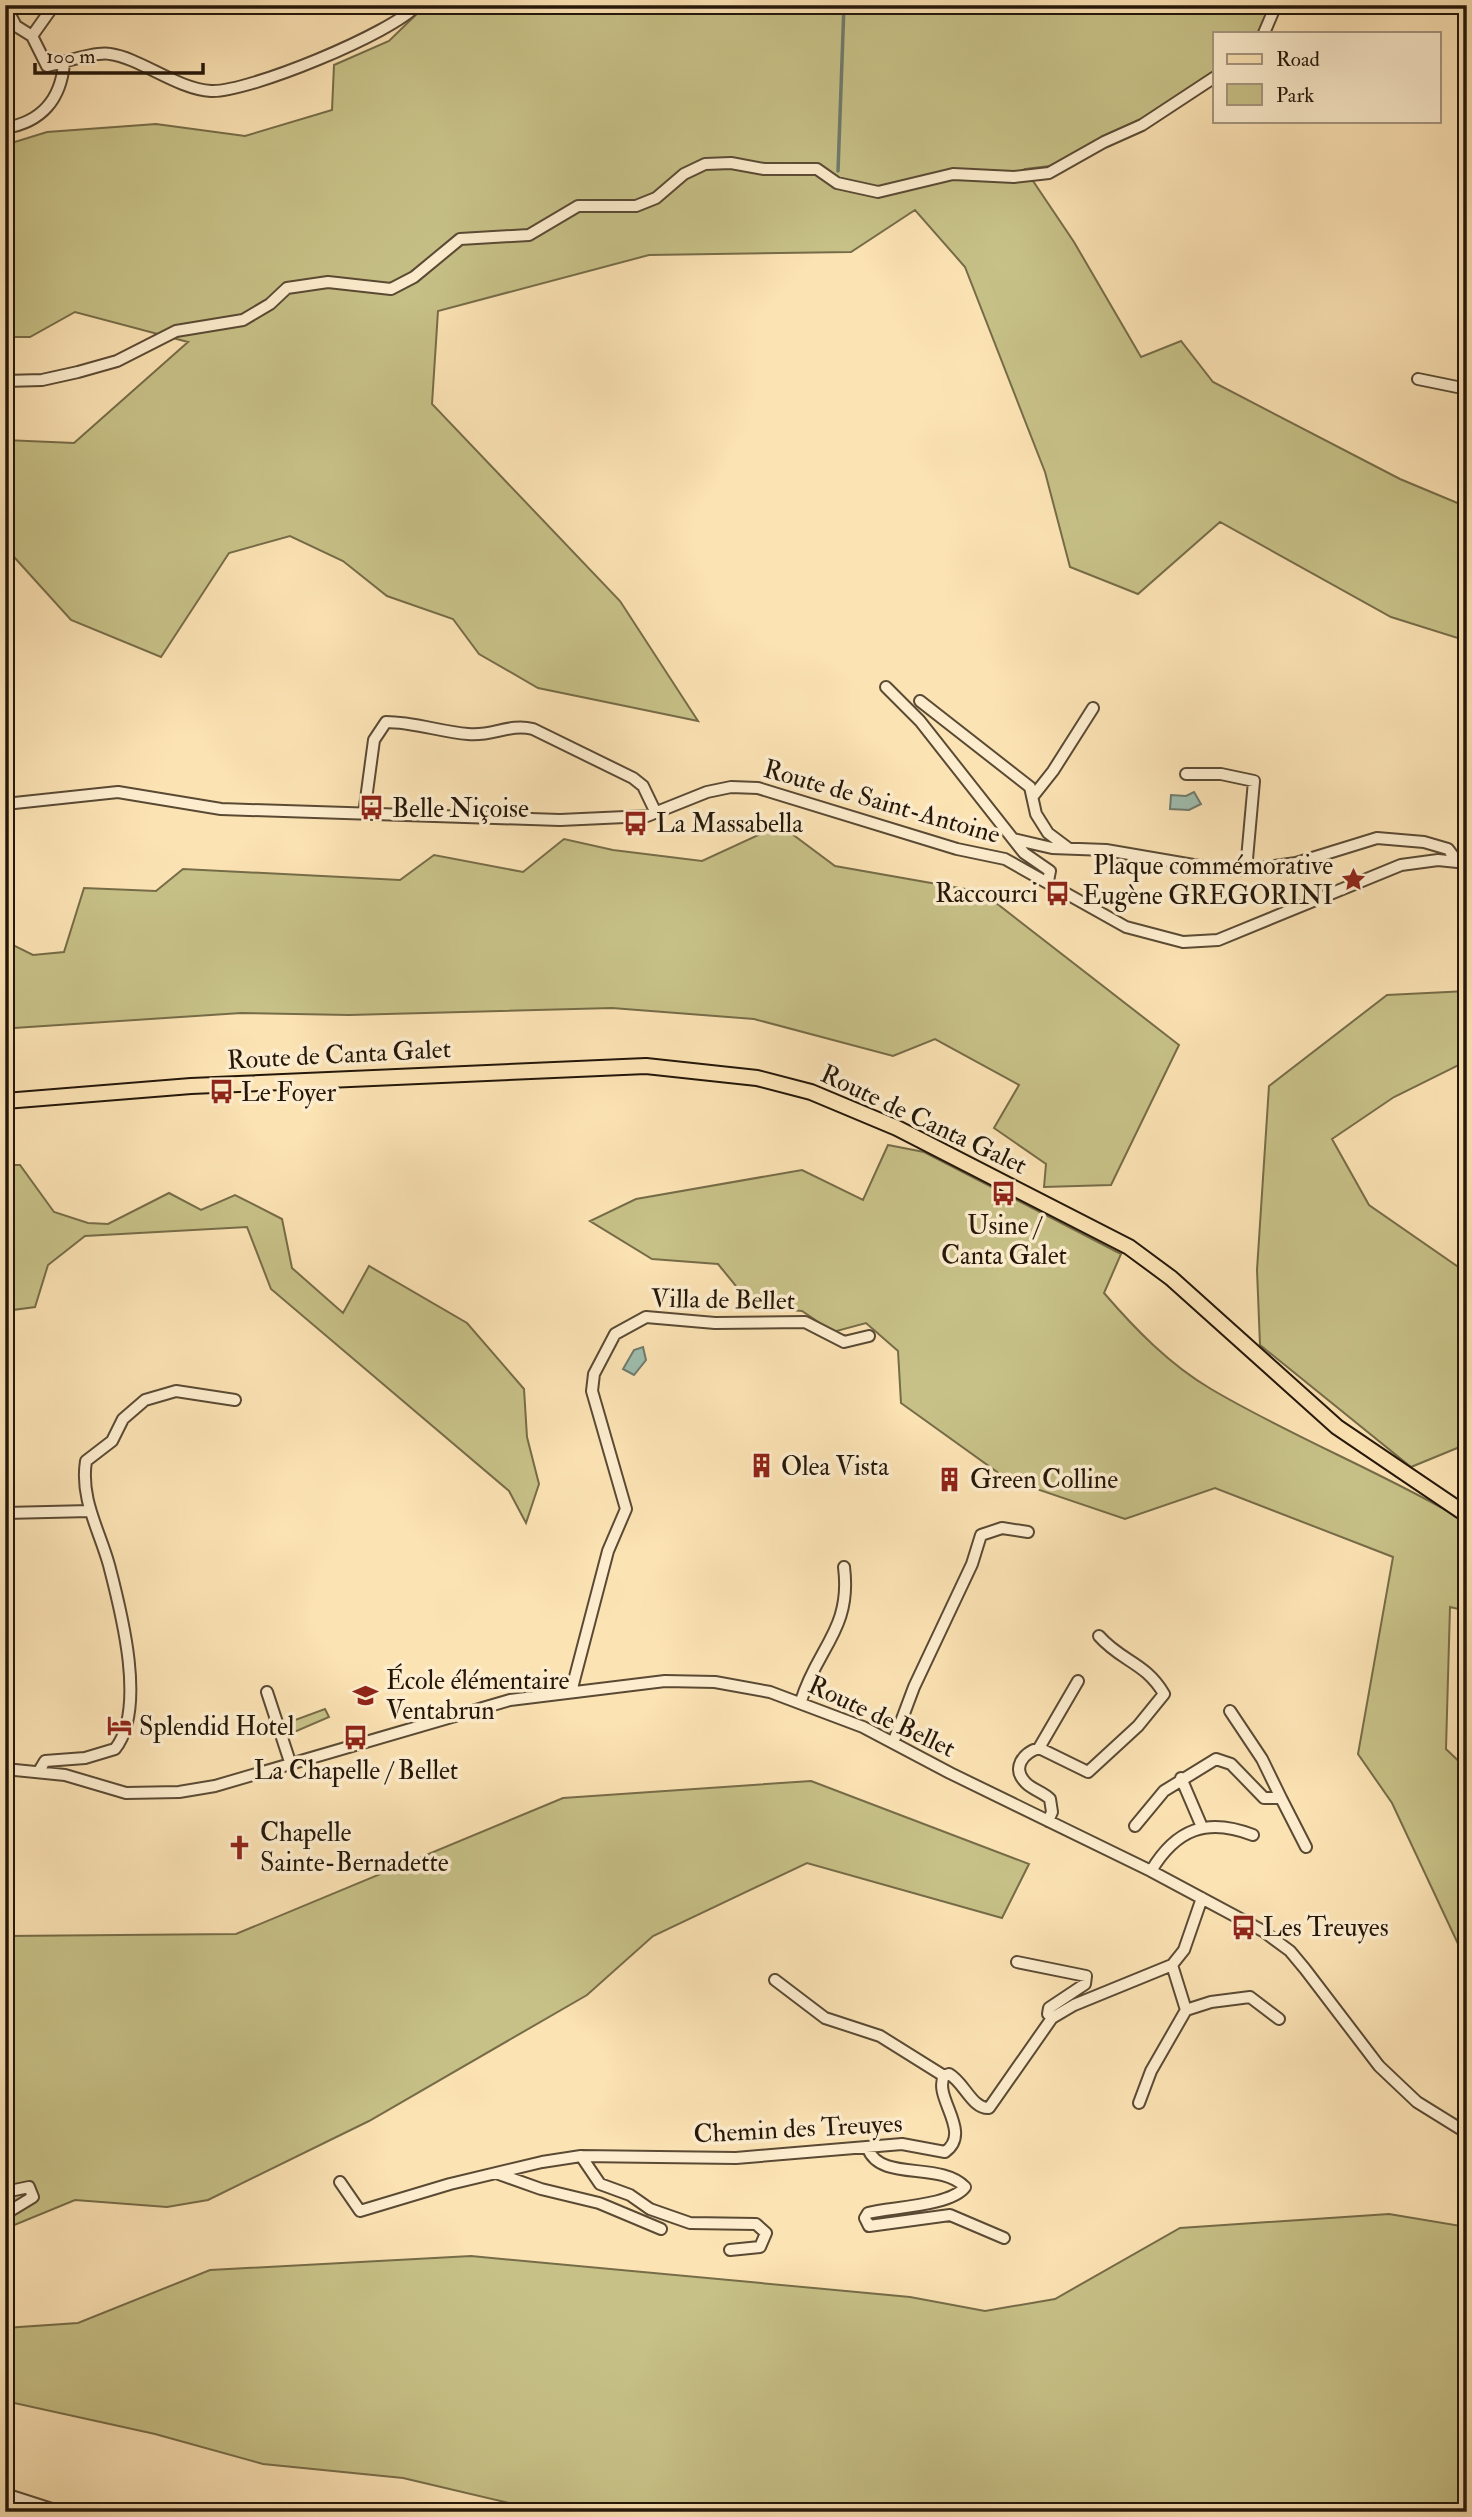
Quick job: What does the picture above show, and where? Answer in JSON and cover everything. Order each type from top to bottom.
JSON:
[{"type":"main road","name":"Route de Canta Galet","points":[[5,1101],[191,1086],[646,1066],[757,1078],[811,1092],[897,1128],[1139,1254],[1171,1278],[1337,1427],[1467,1516]]},
{"type":"street","points":[[5,5],[16,26],[32,36],[47,66],[109,53],[201,89],[237,89],[375,35],[396,24],[417,5]]},
{"type":"street","points":[[32,36],[54,5]]},
{"type":"street","points":[[1264,32],[1276,5]]},
{"type":"street","points":[[5,128],[22,125],[57,97],[64,63]]},
{"type":"street","points":[[5,381],[42,380],[78,372],[117,361],[176,331],[243,320],[270,304],[287,288],[328,282],[391,289],[414,277],[460,239],[529,235],[578,206],[636,206],[656,198],[684,174],[705,164],[731,163],[764,169],[817,169],[837,183],[878,192],[953,174],[1014,177],[1049,173],[1104,142],[1142,125],[1213,79]]},
{"type":"street","points":[[1418,379],[1467,388]]},
{"type":"street","points":[[886,687],[920,722],[1024,853],[1050,871],[1048,881]]},
{"type":"street","points":[[920,701],[965,733],[1030,788],[1034,795],[1036,814],[1048,833],[1073,850]]},
{"type":"street","points":[[1034,795],[1053,771],[1093,708]]},
{"type":"street","points":[[364,814],[374,740],[386,722],[470,735],[494,733],[517,726],[533,729],[633,778],[643,786],[656,813]]},
{"type":"street","points":[[1186,774],[1221,774],[1254,781],[1246,870]]},
{"type":"street","name":"Route de Saint-Antoine","points":[[5,804],[118,792],[221,809],[559,820],[636,817],[656,813],[707,792],[731,787],[771,790],[957,849],[1005,859],[1143,934],[1183,942],[1218,940],[1401,865],[1420,861],[1462,862]]},
{"type":"street","points":[[1013,839],[1073,850],[1106,850],[1205,867],[1246,870],[1296,863],[1377,838],[1390,837],[1448,849],[1462,862]]},
{"type":"street","name":"Villa de Bellet","points":[[571,1692],[608,1550],[626,1509],[592,1391],[594,1374],[615,1334],[646,1317],[715,1323],[805,1322],[844,1342],[869,1336]]},
{"type":"street","points":[[39,1771],[45,1761],[85,1758],[115,1749],[129,1711],[130,1675],[115,1592],[83,1482],[86,1461],[112,1441],[123,1419],[141,1403],[176,1391],[236,1400]]},
{"type":"street","points":[[5,1513],[90,1511]]},
{"type":"street","points":[[893,1743],[914,1687],[972,1564],[981,1535],[1002,1528],[1028,1532]]},
{"type":"street","points":[[801,1701],[813,1669],[830,1644],[842,1617],[846,1588],[844,1567]]},
{"type":"street","points":[[1048,1821],[1052,1812],[1051,1800],[1024,1781],[1019,1770],[1020,1761],[1028,1751],[1039,1748],[1088,1772],[1138,1726],[1164,1694],[1153,1675],[1110,1649],[1099,1636]]},
{"type":"street","name":"Route de Bellet","points":[[5,1769],[39,1771],[135,1793],[215,1786],[510,1700],[681,1680],[745,1686],[801,1701],[893,1743],[1151,1871],[1263,1931],[1290,1951],[1379,2066],[1417,2102],[1467,2133]]},
{"type":"street","points":[[1039,1748],[1078,1681]]},
{"type":"street","points":[[267,1692],[290,1762]]},
{"type":"street","points":[[1230,1711],[1262,1759],[1306,1847]]},
{"type":"street","points":[[1135,1826],[1164,1791],[1181,1777],[1216,1759],[1231,1764],[1264,1798],[1281,1798]]},
{"type":"street","points":[[1181,1777],[1202,1827]]},
{"type":"street","points":[[1151,1871],[1161,1853],[1180,1836],[1202,1827],[1232,1827],[1253,1835]]},
{"type":"street","points":[[775,1980],[825,2018],[880,2036],[944,2076],[949,2074],[977,2105],[989,2108],[1052,2018],[1074,2005],[1172,1965],[1184,1950],[1202,1898]]},
{"type":"street","points":[[1017,1962],[1086,1976],[1085,1984],[1049,2008],[1048,2014],[1052,2018]]},
{"type":"street","points":[[1172,1965],[1186,2010]]},
{"type":"street","points":[[1139,2103],[1151,2071],[1186,2010],[1241,1996],[1250,1997],[1279,2019]]},
{"type":"street","name":"Chemin des Treuyes","points":[[340,2182],[360,2211],[496,2173],[581,2156],[737,2158],[902,2144],[941,2154],[950,2150],[954,2143],[955,2127],[942,2090],[944,2076]]},
{"type":"street","points":[[868,2148],[872,2160],[882,2165],[928,2172],[959,2181],[965,2187],[951,2196],[899,2209],[868,2213],[865,2218],[869,2226],[950,2216],[1004,2238]]},
{"type":"street","points":[[581,2156],[600,2184],[630,2194],[650,2209],[690,2223],[756,2224],[766,2233],[760,2247],[730,2250]]},
{"type":"street","points":[[496,2173],[541,2189],[599,2203],[661,2229]]},
{"type":"street","points":[[5,2192],[29,2187],[33,2197],[5,2214]]},
{"type":"street","points":[[5,2494],[61,2512]]},
{"type":"street","points":[[5,2509],[14,2512]]},
{"type":"green space","points":[[426,5],[1281,5],[1268,32],[1213,32],[1213,82],[1050,166],[1025,169],[1074,242],[1141,357],[1181,341],[1213,382],[1400,479],[1467,507],[1467,641],[1391,617],[1220,522],[1138,594],[1070,567],[1045,472],[965,267],[915,210],[851,252],[649,255],[438,311],[432,404],[620,601],[698,721],[538,688],[479,654],[453,619],[387,596],[343,561],[290,536],[229,553],[161,657],[71,620],[5,547],[5,440],[74,443],[188,342],[75,312],[30,337],[5,337],[5,145],[47,132],[156,124],[245,136],[332,110],[334,65],[389,41]]},
{"type":"green space","points":[[780,825],[835,866],[982,892],[1179,1045],[1111,1185],[1044,1187],[1046,1164],[994,1128],[1019,1085],[935,1039],[893,1056],[754,1019],[612,1008],[349,1015],[241,1013],[14,1028],[5,1024],[5,941],[33,955],[64,952],[84,888],[156,891],[183,869],[400,880],[434,855],[523,872],[564,839],[613,850],[702,861]]},
{"type":"green space","points":[[1467,991],[1467,1061],[1394,1097],[1332,1139],[1369,1205],[1467,1273],[1467,1444],[1411,1467],[1260,1345],[1257,1270],[1269,1086],[1387,995]]},
{"type":"green space","points":[[888,1145],[924,1152],[1121,1254],[1104,1293],[1141,1333],[1181,1369],[1242,1407],[1404,1487],[1467,1522],[1467,1611],[1450,1607],[1446,1749],[1467,1769],[1467,1963],[1392,1803],[1358,1754],[1393,1557],[1215,1488],[1125,1519],[1007,1479],[901,1403],[898,1351],[866,1323],[833,1332],[802,1311],[753,1307],[718,1264],[652,1259],[590,1221],[636,1199],[802,1170],[863,1200]]},
{"type":"green space","points":[[5,1165],[20,1165],[54,1212],[88,1223],[108,1224],[169,1193],[201,1210],[235,1195],[282,1219],[292,1268],[343,1313],[369,1266],[467,1323],[524,1389],[527,1437],[539,1484],[526,1523],[509,1491],[271,1289],[247,1227],[85,1236],[48,1265],[35,1307],[5,1311]]},
{"type":"green space","points":[[325,1709],[329,1717],[292,1733],[287,1732],[284,1724]]},
{"type":"green space","points":[[811,1781],[1029,1864],[1002,1918],[807,1863],[653,1936],[587,1995],[369,2121],[208,2200],[167,2207],[75,2200],[7,2228],[5,1936],[236,1934],[563,1798]]},
{"type":"green space","points":[[1389,2214],[1467,2227],[1467,2512],[1254,2512],[1244,2507],[1205,2507],[1204,2512],[547,2512],[403,2478],[263,2464],[155,2434],[5,2401],[5,2328],[78,2323],[210,2270],[471,2256],[910,2297],[985,2311],[1055,2299],[1180,2228]]},
{"type":"shaded area","points":[[1194,792],[1201,804],[1189,810],[1170,809],[1171,795],[1186,796]]},
{"type":"shaded area","points":[[643,1347],[646,1360],[634,1375],[623,1369],[634,1350]]},
{"type":"waterway","points":[[838,171],[844,5]]},
{"type":"place","name":"Belle Niçoise","points":[[372,808]]},
{"type":"place","name":"La Massabella","points":[[636,823]]},
{"type":"place","name":"Plaque commémorative Eugène GREGORINI","points":[[1353,880]]},
{"type":"place","name":"Raccourci","points":[[1058,893]]},
{"type":"place","name":"Le Foyer","points":[[221,1092]]},
{"type":"place","name":"Usine / Canta Galet","points":[[1004,1193]]},
{"type":"place","name":"Olea Vista","points":[[761,1466]]},
{"type":"place","name":"Green Colline","points":[[950,1479]]},
{"type":"place","name":"École élémentaire Ventabrun","points":[[366,1695]]},
{"type":"place","name":"Splendid Hotel","points":[[119,1726]]},
{"type":"place","name":"La Chapelle / Bellet","points":[[356,1738]]},
{"type":"place","name":"Chapelle Sainte-Bernadette","points":[[240,1847]]},
{"type":"place","name":"Les Treuyes","points":[[1243,1927]]}]
